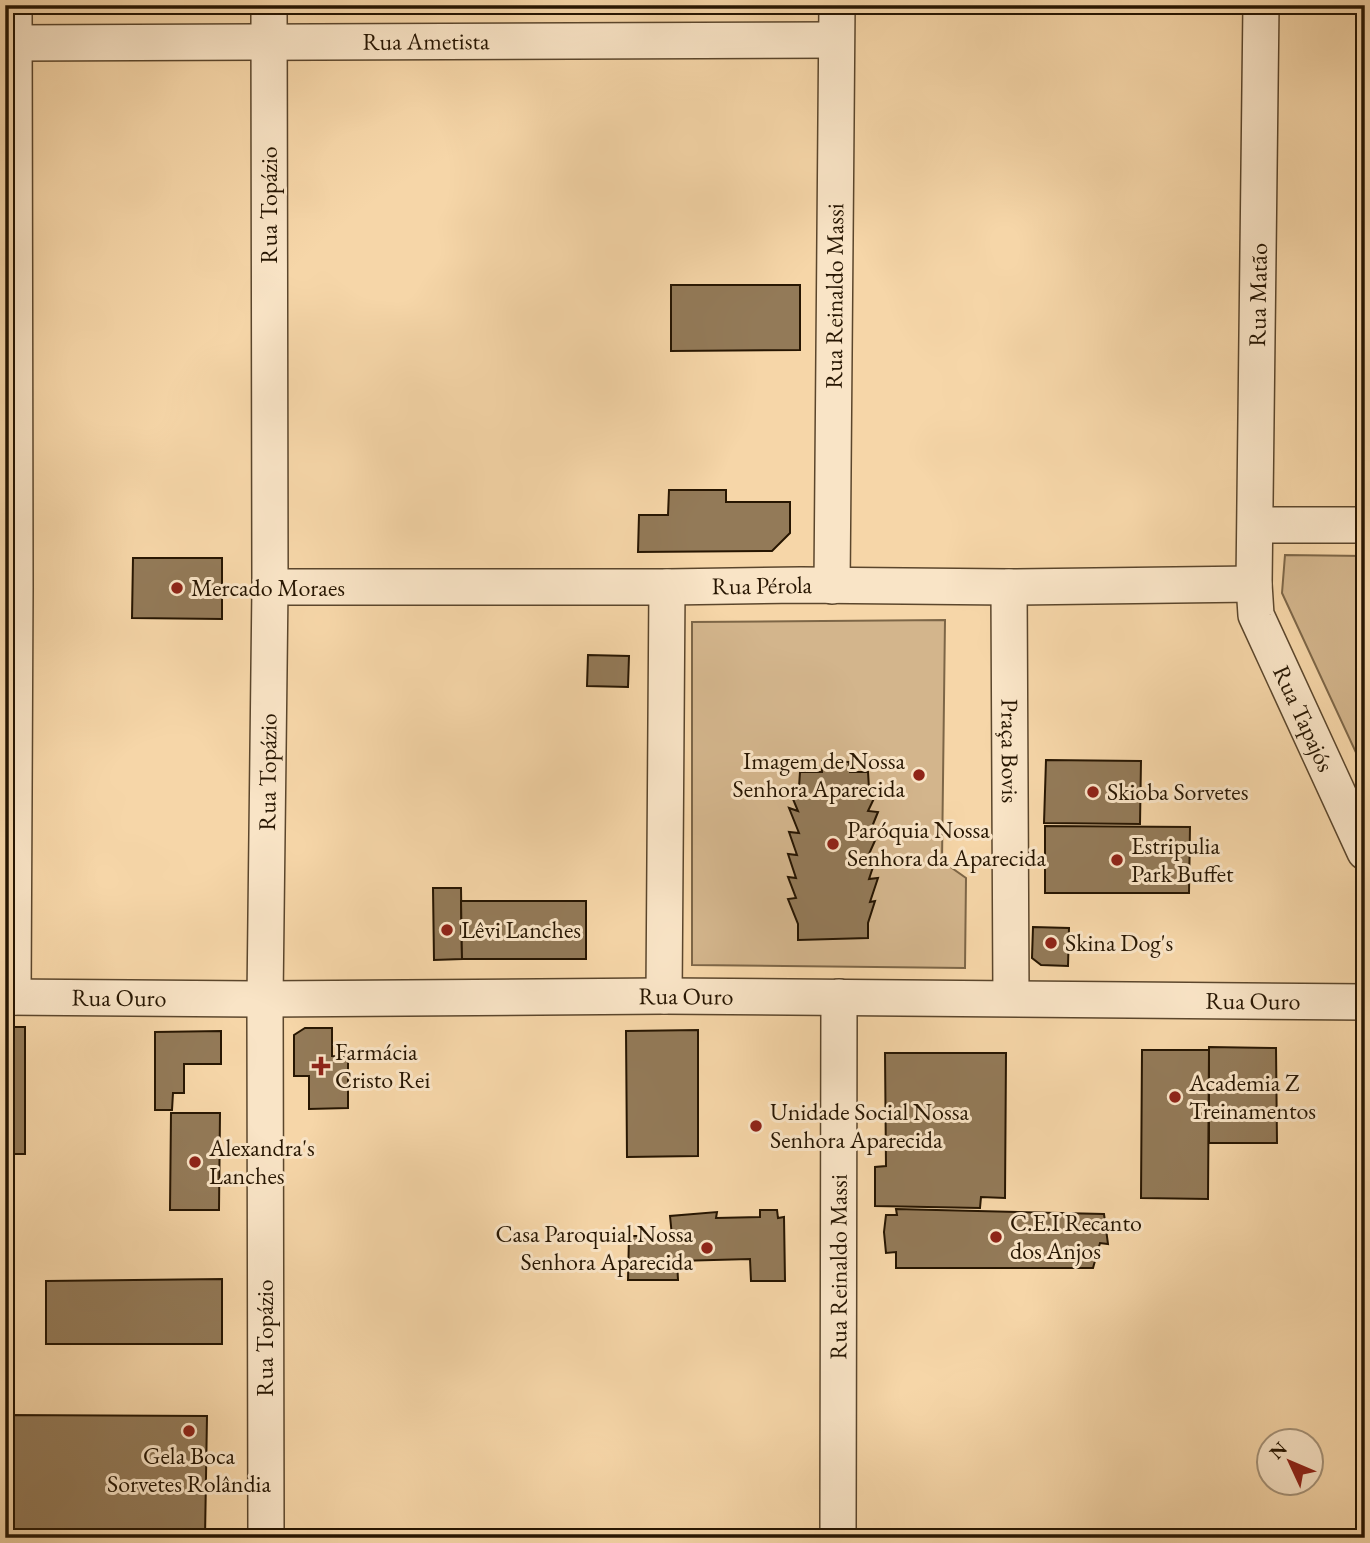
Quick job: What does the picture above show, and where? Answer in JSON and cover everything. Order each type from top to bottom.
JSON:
[{"type":"street","points":[[9,997],[9,236],[15,5]]},
{"type":"street","name":"Rua Topázio","points":[[265,1538],[265,999],[270,587],[269,5]]},
{"type":"street","name":"Rua Reinaldo Massi","points":[[832,586],[836,5]]},
{"type":"street","name":"Rua Matão","points":[[1254,584],[1261,5]]},
{"type":"street","name":"Rua Ametista","points":[[15,43],[836,40]]},
{"type":"street","points":[[1256,525],[1365,525]]},
{"type":"street","name":"Rua Pérola","points":[[270,587],[1009,587],[1254,584]]},
{"type":"street","name":"Rua Tapajós","points":[[1254,584],[1256,615],[1365,852]]},
{"type":"street","points":[[664,996],[667,587]]},
{"type":"street","name":"Praça Bovis","points":[[1009,587],[1011,998]]},
{"type":"street","name":"Rua Ouro","points":[[9,997],[265,999],[664,996],[1365,1002]]},
{"type":"street","name":"Rua Reinaldo Massi","points":[[838,1538],[839,997]]},
{"type":"shaded area","points":[[1285,555],[1365,556],[1365,772],[1282,593]]},
{"type":"shaded area","points":[[945,620],[942,861],[966,878],[965,968],[692,965],[692,622]]},
{"type":"building","points":[[671,285],[800,285],[800,350],[671,351]]},
{"type":"building","points":[[669,490],[726,490],[726,502],[790,502],[790,533],[772,551],[638,552],[639,515],[668,515]]},
{"type":"building","name":"Mercado Moraes","points":[[133,558],[222,558],[222,619],[132,618]]},
{"type":"building","points":[[588,655],[629,656],[628,687],[587,686]]},
{"type":"building","name":"Skioba Sorvetes","points":[[1046,760],[1141,761],[1140,824],[1044,823]]},
{"type":"building","name":"Paróquia Nossa Senhora da Aparecida","points":[[822,761],[849,762],[850,772],[868,772],[869,788],[879,788],[868,811],[878,812],[869,834],[878,834],[869,854],[877,855],[869,879],[878,878],[870,902],[875,901],[868,923],[868,938],[798,940],[798,924],[788,899],[796,898],[788,877],[796,878],[788,854],[797,855],[789,832],[799,833],[789,808],[798,811],[788,787],[799,787],[800,772],[822,772]]},
{"type":"building","name":"Estripulia Park Buffet","points":[[1045,826],[1190,827],[1189,893],[1045,893]]},
{"type":"building","name":"Lêvi Lanches","points":[[433,888],[461,888],[462,959],[434,960]]},
{"type":"building","points":[[461,901],[586,901],[586,959],[462,959]]},
{"type":"building","name":"Skina Dog's","points":[[1033,927],[1069,928],[1068,966],[1041,965],[1032,958]]},
{"type":"building","points":[[5,1027],[25,1027],[25,1154],[5,1154]]},
{"type":"building","name":"Farmácia Cristo Rei","points":[[305,1028],[332,1028],[332,1056],[348,1057],[348,1108],[309,1109],[309,1076],[294,1076],[294,1035]]},
{"type":"building","points":[[698,1030],[698,1156],[627,1157],[626,1031]]},
{"type":"building","points":[[221,1031],[221,1064],[184,1064],[184,1093],[173,1093],[172,1110],[155,1110],[155,1032]]},
{"type":"building","points":[[1209,1047],[1276,1048],[1277,1143],[1209,1143]]},
{"type":"building","name":"Academia Z Treinamentos","points":[[1142,1050],[1209,1050],[1208,1199],[1141,1198]]},
{"type":"building","points":[[885,1053],[1006,1053],[1005,1198],[981,1197],[980,1208],[875,1206],[875,1167],[886,1166]]},
{"type":"building","name":"Alexandra's Lanches","points":[[171,1113],[220,1113],[219,1210],[170,1210]]},
{"type":"building","name":"C.E.I Recanto dos Anjos","points":[[896,1209],[1104,1214],[1108,1244],[1100,1243],[1093,1268],[896,1268],[896,1252],[886,1253],[884,1232],[886,1215],[897,1215]]},
{"type":"building","name":"Casa Paroquial Nossa Senhora Aparecida","points":[[760,1210],[777,1210],[778,1218],[784,1217],[785,1281],[751,1281],[750,1259],[677,1261],[678,1280],[628,1280],[629,1236],[672,1236],[670,1216],[717,1212],[716,1218],[760,1217]]},
{"type":"building","points":[[222,1279],[222,1344],[46,1344],[46,1281]]},
{"type":"building","points":[[5,1415],[207,1416],[205,1538],[5,1538]]},
{"type":"place","name":"Mercado Moraes","points":[[177,588]]},
{"type":"place","name":"Imagem de Nossa Senhora Aparecida","points":[[919,775]]},
{"type":"place","name":"Skioba Sorvetes","points":[[1093,792]]},
{"type":"place","name":"Paróquia Nossa Senhora da Aparecida","points":[[833,844]]},
{"type":"place","name":"Estripulia Park Buffet","points":[[1117,860]]},
{"type":"place","name":"Lêvi Lanches","points":[[447,930]]},
{"type":"place","name":"Skina Dog's","points":[[1051,943]]},
{"type":"place","name":"Farmácia Cristo Rei","points":[[321,1066]]},
{"type":"place","name":"Academia Z Treinamentos","points":[[1175,1097]]},
{"type":"place","name":"Unidade Social Nossa Senhora Aparecida","points":[[756,1126]]},
{"type":"place","name":"Alexandra's Lanches","points":[[195,1162]]},
{"type":"place","name":"C.E.I Recanto dos Anjos","points":[[996,1237]]},
{"type":"place","name":"Casa Paroquial Nossa Senhora Aparecida","points":[[707,1248]]},
{"type":"place","name":"Gela Boca Sorvetes Rolândia","points":[[189,1431]]}]
